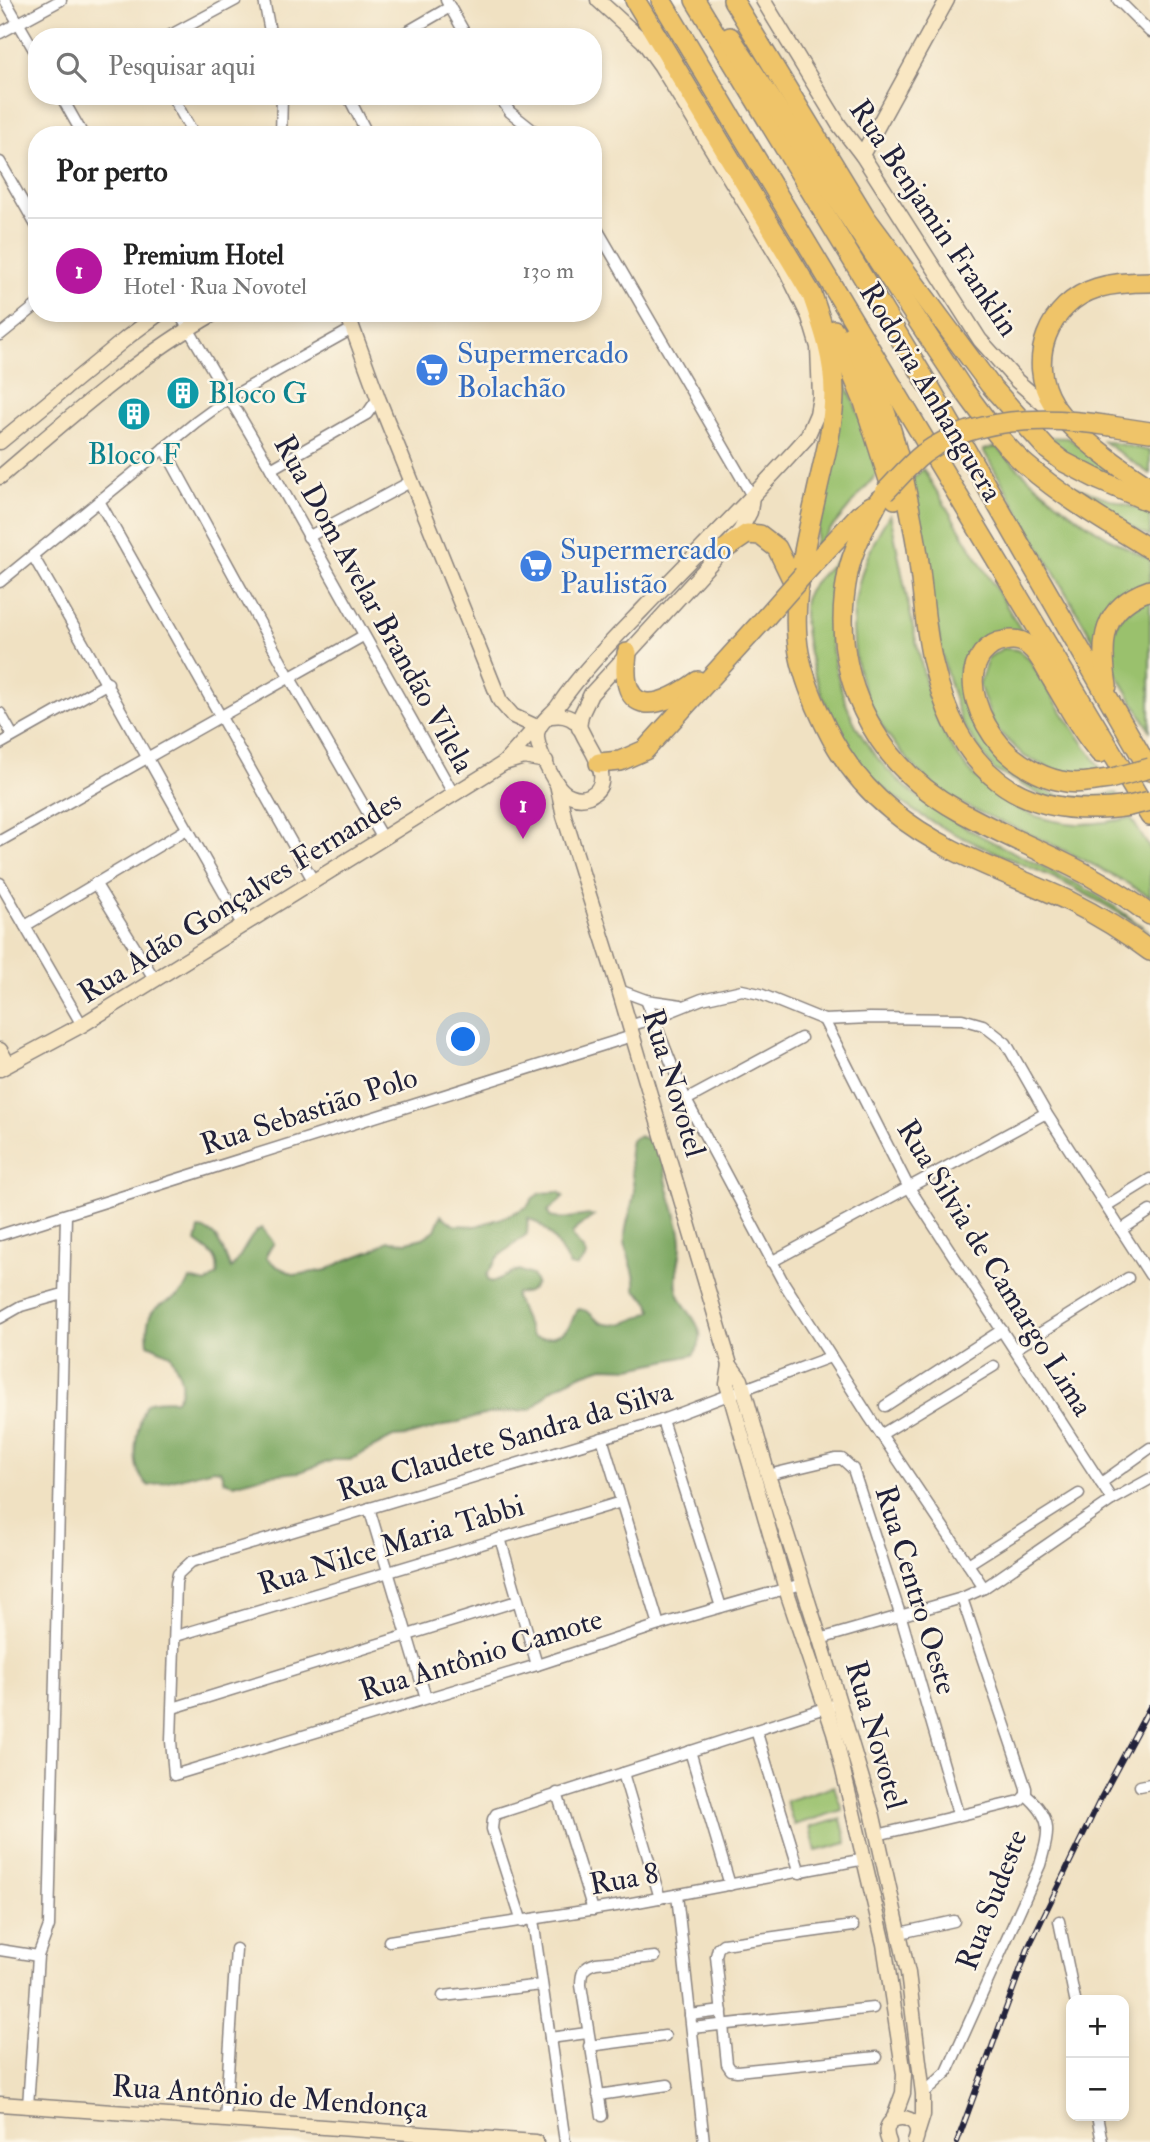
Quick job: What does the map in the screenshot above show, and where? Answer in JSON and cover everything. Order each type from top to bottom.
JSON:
[{"type":"highway","points":[[635,0],[824,309],[864,401],[884,461],[900,517],[915,595],[928,625]]},
{"type":"highway","name":"Rodovia Anhanguera","points":[[661,0],[1150,816]]},
{"type":"highway","name":"Rodovia Anhanguera","points":[[695,0],[932,391],[1150,769]]},
{"type":"highway","points":[[704,0],[749,63],[963,389],[1015,454],[1083,509],[1150,549]]},
{"type":"highway","points":[[733,0],[866,218],[962,350],[1048,450],[1099,480],[1150,502]]},
{"type":"highway","points":[[866,218],[882,250],[959,364],[1004,427],[1050,484]]},
{"type":"highway","points":[[798,229],[874,384],[887,417],[914,529],[932,660],[947,712],[973,756],[993,776],[1019,795],[1052,807],[1082,810],[1138,800],[1093,744],[1036,652],[1021,641],[1008,640],[989,646],[976,664],[973,674],[977,704],[989,730],[1003,749],[1020,762],[1061,781],[1083,783],[1109,779],[1150,769]]},
{"type":"highway","points":[[1150,282],[1115,284],[1095,288],[1080,296],[1057,315],[1045,336],[1041,362],[1047,394],[1055,407],[1123,470],[1150,487]]},
{"type":"highway","points":[[813,295],[830,349],[834,401],[800,574],[797,631],[804,674],[814,703],[829,733],[860,780],[889,809],[930,838],[1072,902],[1150,951]]},
{"type":"highway","points":[[599,763],[632,758],[645,750],[859,515],[924,454],[978,428],[1012,422],[1055,420],[1150,432]]},
{"type":"highway","points":[[1117,427],[1150,439]]},
{"type":"highway","points":[[878,500],[852,559],[843,611],[848,667],[861,707],[880,741],[909,774],[938,798],[1093,878],[1150,915]]},
{"type":"highway","points":[[725,549],[747,534],[760,535],[777,548],[792,579],[799,586]]},
{"type":"highway","points":[[1108,697],[1102,657],[1105,630],[1124,603],[1150,590]]},
{"type":"highway","points":[[627,653],[625,676],[628,687],[635,699],[643,704],[662,703],[671,699],[721,664]]},
{"type":"street","points":[[5,0],[28,40]]},
{"type":"street","points":[[0,33],[61,0]]},
{"type":"street","points":[[184,28],[236,0]]},
{"type":"street","points":[[264,0],[269,28]]},
{"type":"street","points":[[551,716],[586,670],[807,437],[817,415],[820,397],[815,331],[785,268],[661,66],[643,41],[598,0]]},
{"type":"street","name":"Rua Benjamin Franklin","points":[[763,0],[839,125],[862,155],[981,340],[1017,381],[1089,441]]},
{"type":"street","points":[[862,155],[947,0]]},
{"type":"street","points":[[1118,0],[1150,32]]},
{"type":"street","points":[[412,28],[448,4],[462,28]]},
{"type":"street","points":[[66,105],[78,126]]},
{"type":"street","points":[[177,105],[189,126]]},
{"type":"street","points":[[281,126],[283,105]]},
{"type":"street","points":[[353,105],[363,126]]},
{"type":"street","points":[[505,105],[527,126]]},
{"type":"street","points":[[0,162],[28,211]]},
{"type":"street","points":[[579,727],[583,709],[591,694],[725,549],[747,520],[752,496],[602,238]]},
{"type":"street","points":[[1,334],[28,312]]},
{"type":"street","points":[[0,442],[148,322]]},
{"type":"street","name":"Rua Dom Avelar Brandão Vilela","points":[[184,322],[454,795]]},
{"type":"street","points":[[0,477],[136,365],[199,322]]},
{"type":"street","points":[[350,322],[500,701],[513,716],[538,730]]},
{"type":"street","points":[[0,582],[229,398],[352,329]]},
{"type":"street","points":[[367,414],[378,398]]},
{"type":"street","points":[[271,470],[367,414],[374,411],[385,415]]},
{"type":"street","points":[[164,448],[290,678],[383,839]]},
{"type":"street","points":[[309,537],[412,481]]},
{"type":"street","points":[[99,502],[314,882]]},
{"type":"street","points":[[33,556],[108,683],[243,926]]},
{"type":"street","points":[[0,841],[363,636]]},
{"type":"street","points":[[0,744],[108,683]]},
{"type":"street","points":[[0,713],[13,736]]},
{"type":"street","points":[[551,716],[568,717],[579,727],[602,772],[596,789],[564,816]]},
{"type":"street","name":"Rua Adão Gonçalves Fernandes","points":[[4,1067],[82,1025],[504,763],[529,735],[551,716]]},
{"type":"street","name":"Rua Novotel","points":[[538,730],[539,748],[557,784],[564,816],[619,990],[730,1365],[741,1380],[737,1392],[786,1589],[833,1706],[877,1835],[908,1973],[923,2094],[923,2115],[918,2138]]},
{"type":"street","name":"Rua Adão Gonçalves Fernandes","points":[[504,763],[524,757],[546,761]]},
{"type":"street","points":[[557,784],[573,797],[587,797]]},
{"type":"street","points":[[24,926],[187,829]]},
{"type":"street","points":[[0,883],[82,1025]]},
{"type":"street","points":[[95,883],[155,980]]},
{"type":"street","points":[[619,990],[646,1000],[684,1005]]},
{"type":"street","name":"Rua Sebastião Polo","points":[[0,1235],[631,1031],[652,1019],[702,999],[742,990],[760,994],[824,1020]]},
{"type":"street","points":[[646,1000],[686,1100],[771,1262],[830,1357],[984,1588]]},
{"type":"street","points":[[824,1020],[962,1019],[983,1025],[1006,1043],[1046,1113],[1150,1275]]},
{"type":"street","name":"Rua Silvia de Camargo Lima","points":[[824,1020],[908,1186],[1112,1500]]},
{"type":"street","points":[[686,1100],[801,1038]]},
{"type":"street","points":[[0,1050],[4,1067]]},
{"type":"street","points":[[771,1262],[1046,1113]]},
{"type":"street","points":[[1106,1206],[1150,1180]]},
{"type":"street","points":[[1121,1230],[1150,1211]]},
{"type":"street","points":[[28,2106],[38,1956],[49,1926],[66,1215]]},
{"type":"street","points":[[1015,1349],[1128,1278]]},
{"type":"street","points":[[0,1318],[21,1306],[64,1294]]},
{"type":"street","points":[[885,1406],[1002,1330]]},
{"type":"street","name":"Rua Claudete Sandra da Silva","points":[[176,1636],[178,1574],[191,1562],[662,1420],[830,1357]]},
{"type":"street","points":[[882,1434],[994,1366]]},
{"type":"street","name":"Rua Novotel","points":[[737,1392],[768,1475],[820,1639],[884,1944],[904,2074],[903,2093],[894,2120],[887,2126],[883,2140]]},
{"type":"street","points":[[662,1420],[721,1607]]},
{"type":"street","points":[[602,1438],[659,1625]]},
{"type":"street","points":[[1101,1483],[1150,1448]]},
{"type":"street","name":"Rua Centro Oeste","points":[[768,1475],[835,1459],[849,1462],[853,1469],[901,1617],[958,1814]]},
{"type":"street","points":[[820,1639],[901,1617],[962,1598],[984,1588],[1112,1500],[1150,1479]]},
{"type":"street","points":[[968,1564],[1079,1494]]},
{"type":"street","name":"Rua Nilce Maria Tabbi","points":[[176,1636],[621,1502]]},
{"type":"street","points":[[369,1508],[426,1698]]},
{"type":"street","points":[[500,1538],[537,1665]]},
{"type":"street","name":"Rua Antônio Camote","points":[[173,1708],[171,1741],[174,1775],[537,1665],[659,1625],[803,1584]]},
{"type":"street","name":"Rua Sudeste","points":[[923,2094],[947,2072],[1040,1865],[1049,1832],[1040,1807],[1026,1796],[1026,1788],[962,1598]]},
{"type":"street","points":[[176,1636],[173,1708],[517,1601]]},
{"type":"street","points":[[565,2142],[542,1985],[528,1921],[492,1829],[493,1819],[502,1810],[833,1706]]},
{"type":"street","points":[[756,1730],[800,1873]]},
{"type":"street","points":[[690,1751],[730,1885]]},
{"type":"street","points":[[623,1773],[660,1898]]},
{"type":"street","points":[[557,1793],[593,1910]]},
{"type":"street","points":[[887,1877],[865,1859],[877,1835],[1020,1801],[1026,1796]]},
{"type":"street","name":"Rua 8","points":[[390,1941],[593,1910],[865,1859]]},
{"type":"street","points":[[677,1895],[704,2142]]},
{"type":"street","points":[[900,1933],[954,1921]]},
{"type":"street","points":[[1059,1921],[1074,1995]]},
{"type":"street","points":[[853,1926],[723,1944],[718,1948],[716,1956],[727,2064],[731,2070],[737,2071],[877,2057]]},
{"type":"street","points":[[225,2120],[236,1949]]},
{"type":"street","points":[[0,1950],[38,1956]]},
{"type":"street","points":[[602,2116],[580,1985],[584,1968],[596,1963],[655,1957]]},
{"type":"street","points":[[443,1996],[542,1985]]},
{"type":"street","points":[[692,2028],[873,2008]]},
{"type":"street","points":[[690,2015],[722,2011]]},
{"type":"street","points":[[550,2038],[587,2033]]},
{"type":"street","points":[[589,2046],[665,2036]]},
{"type":"street","points":[[598,2095],[668,2085]]},
{"type":"street","name":"Rua Antônio de Mendonça","points":[[0,2104],[225,2120],[399,2137],[536,2142]]},
{"type":"street","points":[[894,2120],[911,2120],[918,2138]]},
{"type":"street","points":[[1098,2121],[1102,2142]]},
{"type":"green space","points":[[844,378],[881,469],[814,549]]},
{"type":"green space","points":[[1045,437],[1068,438],[1132,483],[1075,460]]},
{"type":"green space","points":[[1101,440],[1150,451],[1150,474]]},
{"type":"green space","points":[[997,447],[1049,496],[1087,524],[1150,559],[1150,583],[1121,600],[1107,612],[1095,643],[983,450]]},
{"type":"green space","points":[[923,469],[1026,638],[990,635],[971,650],[966,659],[962,672],[963,692],[966,705],[981,736],[1002,763],[1030,784],[1070,797],[1116,793],[1123,803],[1058,804],[994,770],[961,722],[944,664],[909,482]]},
{"type":"green space","points":[[1069,485],[1150,513],[1150,537],[1114,517]]},
{"type":"green space","points":[[890,514],[927,688],[940,726],[953,748],[968,769],[986,787],[1028,813],[1052,821],[1078,824],[1131,818],[1150,849],[1150,897],[1074,855],[956,800],[925,778],[896,746],[877,718],[864,690],[856,661],[853,631],[855,601],[862,572]]},
{"type":"green space","points":[[840,556],[830,625],[833,657],[841,688],[857,728],[880,761],[909,789],[941,813],[1096,895],[1150,932],[1065,883],[973,842],[906,806],[878,783],[854,755],[833,719],[815,675],[804,621],[808,591]]},
{"type":"green space","points":[[1150,597],[1150,730],[1113,668],[1113,629],[1122,615]]},
{"type":"green space","points":[[1003,648],[1018,650],[1030,660],[1104,773],[1062,774],[1025,757],[995,728],[979,685],[988,658]]},
{"type":"green space","points":[[638,1136],[657,1142],[663,1140],[666,1178],[681,1241],[677,1288],[699,1328],[699,1345],[693,1355],[631,1368],[603,1367],[577,1376],[551,1390],[532,1409],[488,1414],[407,1436],[393,1437],[350,1460],[333,1460],[300,1472],[268,1475],[233,1484],[224,1481],[220,1470],[213,1469],[149,1486],[143,1480],[138,1472],[135,1454],[144,1408],[151,1402],[176,1400],[181,1389],[180,1377],[170,1354],[148,1344],[150,1316],[155,1308],[184,1290],[190,1279],[206,1283],[217,1275],[215,1259],[196,1242],[199,1229],[206,1230],[216,1238],[231,1269],[254,1234],[262,1228],[274,1243],[267,1253],[267,1258],[276,1266],[295,1275],[327,1270],[388,1241],[407,1242],[423,1238],[435,1230],[441,1215],[454,1225],[476,1226],[527,1207],[533,1198],[541,1193],[559,1192],[564,1197],[548,1211],[550,1217],[560,1219],[594,1216],[572,1234],[586,1254],[582,1262],[576,1267],[570,1266],[548,1232],[528,1218],[527,1234],[497,1258],[487,1275],[488,1280],[492,1282],[519,1270],[532,1275],[536,1283],[534,1286],[528,1292],[516,1293],[515,1297],[532,1336],[541,1338],[563,1332],[579,1309],[587,1311],[602,1323],[621,1324],[652,1311],[650,1303],[635,1289],[625,1240],[634,1190],[630,1146],[631,1140]]},
{"type":"green space","points":[[834,1786],[842,1810],[794,1825],[786,1801]]},
{"type":"green space","points":[[841,1819],[847,1843],[816,1851],[810,1827]]},
{"type":"railway","points":[[957,2142],[1029,1946],[1100,1800],[1150,1707]]},
{"type":"place","name":"Supermercado Bolachão","points":[[432,370]]},
{"type":"place","name":"Bloco G","points":[[183,393]]},
{"type":"place","name":"Bloco F","points":[[134,414]]},
{"type":"place","name":"Supermercado Paulistão","points":[[536,566]]},
{"type":"place","name":"Premium Hotel","points":[[523,839]]}]
